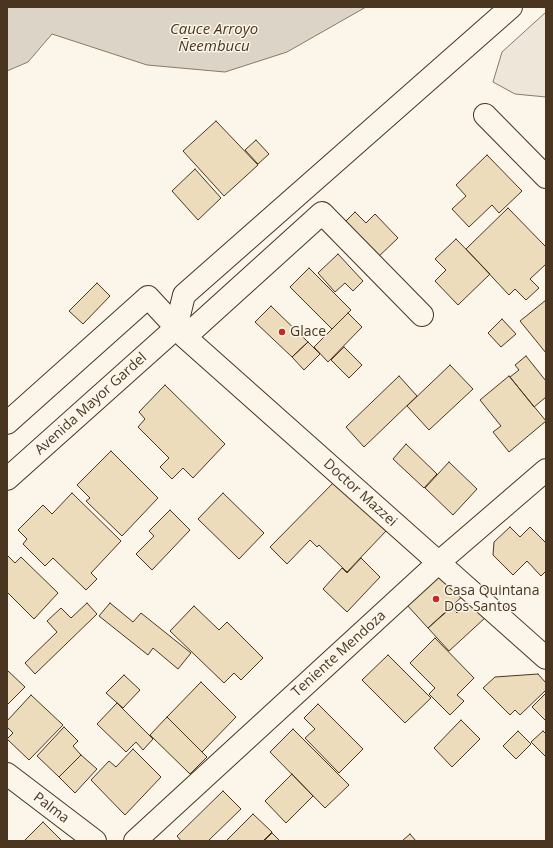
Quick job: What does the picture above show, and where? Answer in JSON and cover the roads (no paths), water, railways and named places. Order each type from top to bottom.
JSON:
[{"type":"street","points":[[7,424],[148,297],[184,295],[511,7]]},
{"type":"street","points":[[485,115],[546,177]]},
{"type":"street","name":"Avenida Mayor Gardel","points":[[7,479],[322,213],[422,315]]},
{"type":"street","points":[[180,332],[184,295]]},
{"type":"street","name":"Doctor Mazzei","points":[[148,297],[180,332],[546,658]]},
{"type":"street","name":"Teniente Mendoza","points":[[135,841],[438,563],[546,470]]},
{"type":"street","name":"Palma","points":[[7,774],[95,841]]},
{"type":"water","name":"Cauce Arroyo Ñeembucu","points":[[7,7],[366,7],[287,52],[225,72],[147,65],[52,34],[28,62],[7,71]]},
{"type":"place","name":"Glace","points":[[282,332]]},
{"type":"place","name":"Casa Quintana Dos Santos","points":[[436,599]]}]
